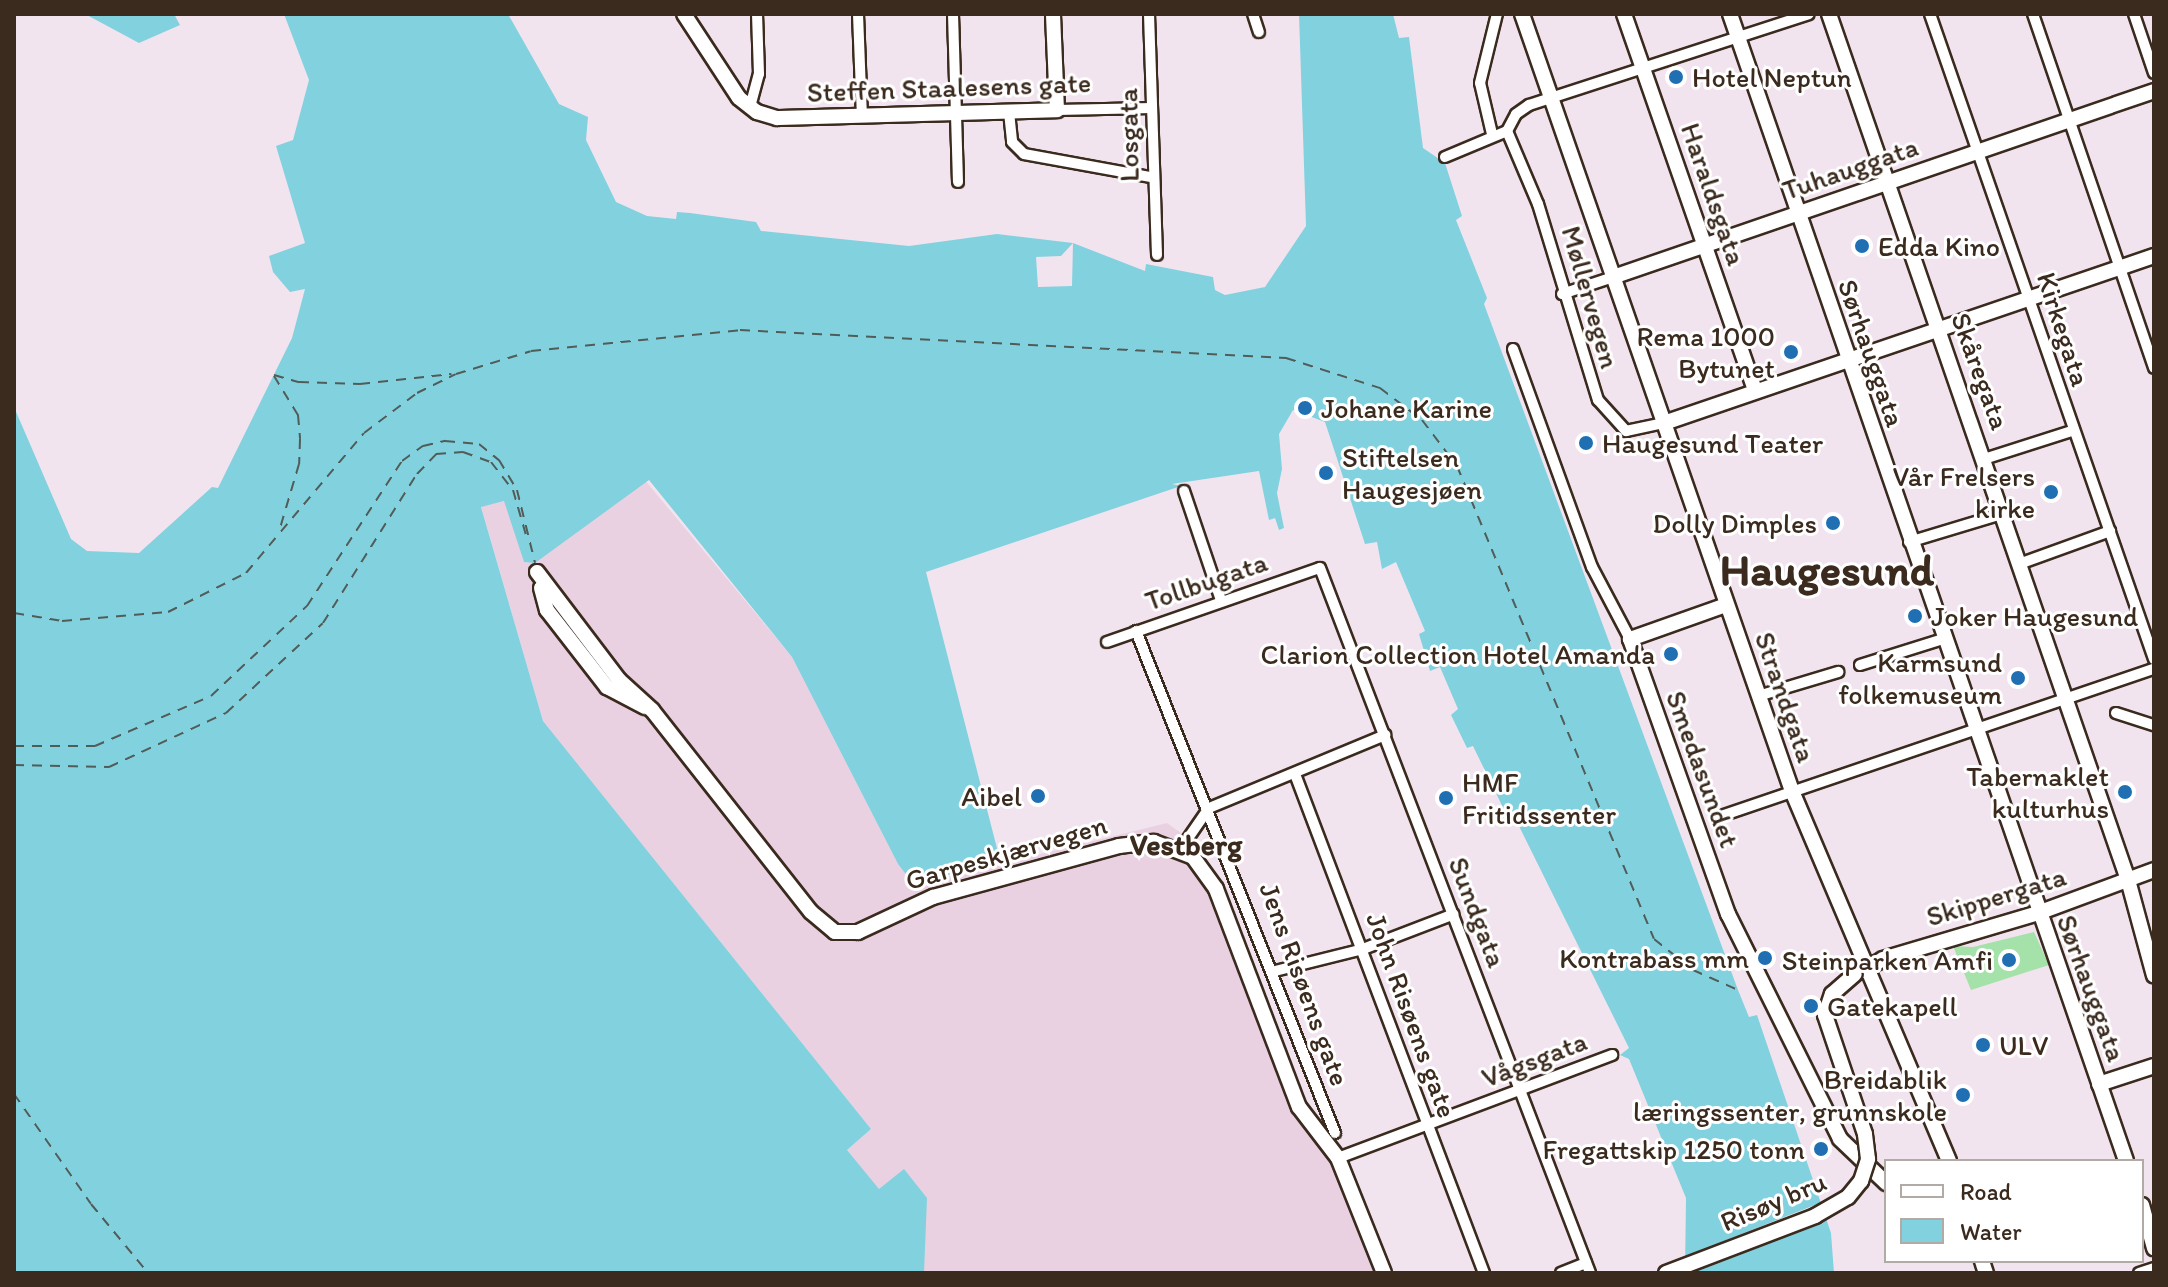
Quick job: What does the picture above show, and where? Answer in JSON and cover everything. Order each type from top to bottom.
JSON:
[{"type":"street","points":[[684,14],[728,84],[750,107]]},
{"type":"street","points":[[750,107],[759,74],[757,14]]},
{"type":"street","points":[[858,14],[862,116]]},
{"type":"street","points":[[953,14],[958,182]]},
{"type":"street","points":[[1053,14],[1057,110]]},
{"type":"street","name":"Losgata","points":[[1149,14],[1151,177],[1157,255]]},
{"type":"street","points":[[1253,14],[1259,32]]},
{"type":"street","points":[[1492,134],[1480,83],[1497,14]]},
{"type":"street","name":"Strandgata","points":[[1522,14],[1792,791],[1862,971],[1948,1159]]},
{"type":"street","name":"Haraldsgata","points":[[1624,14],[1755,391]]},
{"type":"street","name":"Sørhauggata","points":[[1730,14],[1909,542],[2125,1159]]},
{"type":"street","points":[[1445,157],[1492,134],[1507,131],[1520,110],[1809,14]]},
{"type":"street","name":"Skåregata","points":[[1829,14],[2128,880],[2154,976]]},
{"type":"street","name":"Kirkegata","points":[[1930,14],[2072,431],[2154,659]]},
{"type":"street","points":[[2033,14],[2154,368]]},
{"type":"street","points":[[2134,14],[2154,73]]},
{"type":"street","name":"Tuhauggata","points":[[1562,294],[2154,91]]},
{"type":"street","name":"Steffen Staalesens gate","points":[[750,107],[777,118],[1152,108]]},
{"type":"street","points":[[1009,112],[1012,142],[1024,154],[1151,177]]},
{"type":"street","name":"Møllervegen","points":[[1507,131],[1538,204],[1562,294],[1592,387],[1607,416],[1635,433],[1664,423]]},
{"type":"street","points":[[1664,423],[2154,256]]},
{"type":"street","name":"Smedasundet","points":[[1513,349],[1592,567],[1630,639],[1728,914],[1840,1139],[1884,1181]]},
{"type":"street","points":[[1984,459],[2072,431]]},
{"type":"street","points":[[1184,491],[1221,600]]},
{"type":"street","points":[[1909,542],[2002,514]]},
{"type":"street","points":[[2019,564],[2110,531]]},
{"type":"street","name":"Garpeskjærvegen","points":[[536,568],[619,680],[652,710],[811,912],[835,932],[858,932],[933,897],[1119,846],[1154,842],[1180,850]]},
{"type":"street","name":"Tollbugata","points":[[1107,642],[1320,568]]},
{"type":"street","name":"Sundgata","points":[[1320,568],[1588,1268]]},
{"type":"street","points":[[1630,639],[1726,605]]},
{"type":"street","name":"Jens Risøens gate","points":[[1136,631],[1275,971],[1335,1133]]},
{"type":"street","points":[[1860,665],[1943,639]]},
{"type":"street","points":[[1724,815],[2154,669]]},
{"type":"street","points":[[1758,696],[1838,672]]},
{"type":"street","points":[[2116,713],[2154,725]]},
{"type":"street","points":[[1384,1273],[1338,1158],[1299,1107],[1210,876],[1180,850],[1209,808],[1385,735]]},
{"type":"street","name":"John Risøens gate","points":[[1295,774],[1484,1273]]},
{"type":"street","name":"Skippergata","points":[[1862,971],[2038,913],[2154,870]]},
{"type":"street","points":[[1275,971],[1363,949],[1454,914]]},
{"type":"street","name":"Risøy bru","points":[[1666,1273],[1815,1216],[1848,1197],[1861,1181],[1868,1159],[1865,1134],[1825,1015],[1832,994],[1862,971]]},
{"type":"street","name":"Vågsgata","points":[[1338,1158],[1612,1055]]},
{"type":"street","points":[[2099,1084],[2154,1066]]},
{"type":"street","points":[[2144,1212],[2154,1248]]},
{"type":"street","points":[[1561,1273],[1588,1268]]},
{"type":"street","points":[[2139,1273],[2154,1268]]},
{"type":"shaded area","points":[[644,479],[792,657],[898,864],[914,885],[1167,823],[1199,846],[1256,995],[1326,1144],[1342,1149],[1388,1273],[923,1273],[879,1190],[847,1150],[871,1129],[543,721],[481,506],[505,501],[524,562]]},
{"type":"green space","points":[[2034,932],[2049,965],[1971,990],[1953,946],[1973,947]]},
{"type":"water","points":[[85,14],[174,14],[180,25],[139,43]]},
{"type":"water","points":[[284,14],[508,14],[559,104],[588,117],[586,140],[616,202],[647,216],[676,219],[677,212],[690,213],[756,222],[761,231],[909,246],[997,234],[1073,243],[1145,271],[1146,264],[1213,277],[1215,290],[1225,295],[1265,287],[1306,226],[1299,14],[1393,14],[1399,38],[1409,37],[1423,148],[1445,163],[1462,216],[1456,220],[1487,298],[1484,304],[1738,990],[1749,1017],[1757,1015],[1831,1233],[1834,1273],[1685,1273],[1686,1198],[1629,1059],[1620,1055],[1629,1048],[1517,822],[1511,824],[1473,746],[1467,748],[1451,715],[1458,709],[1440,667],[1430,671],[1419,634],[1425,631],[1396,562],[1382,569],[1377,542],[1365,544],[1325,422],[1293,410],[1279,434],[1282,469],[1277,493],[1284,528],[1279,530],[1275,518],[1269,520],[1259,471],[1172,484],[1181,486],[926,572],[1000,860],[914,885],[898,864],[792,657],[649,480],[535,563],[524,562],[504,501],[481,507],[543,721],[871,1129],[847,1150],[879,1189],[904,1169],[927,1198],[924,1273],[14,1273],[14,407],[71,539],[87,551],[139,553],[212,487],[218,488],[292,338],[305,289],[290,292],[273,272],[269,256],[305,243],[276,146],[293,140],[309,80]]},
{"type":"pier","points":[[1073,243],[1072,286],[1038,287],[1036,257],[1061,256]]},
{"type":"pier","points":[[1825,1201],[1830,1218],[1681,1273],[1681,1258]]},
{"type":"ferry route","points":[[14,613],[62,621],[168,612],[246,573],[364,433],[417,393],[456,374],[531,351],[740,330],[1286,358],[1380,388],[1422,420],[1457,466],[1654,939],[1693,970],[1738,990]]},
{"type":"ferry route","points":[[274,375],[299,382],[360,384],[451,374]]},
{"type":"ferry route","points":[[274,376],[298,415],[300,439],[299,464],[280,528]]},
{"type":"ferry route","points":[[14,746],[95,746],[211,696],[307,606],[402,461],[423,446],[445,441],[479,444],[499,460],[517,490],[535,563]]},
{"type":"ferry route","points":[[14,765],[109,767],[226,713],[323,623],[417,474],[436,454],[463,452],[491,462],[513,490],[526,535]]},
{"type":"ferry route","points":[[14,1094],[91,1204],[148,1273]]},
{"type":"place","name":"Hotel Neptun","points":[[1676,77]]},
{"type":"place","name":"Edda Kino","points":[[1862,246]]},
{"type":"place","name":"Rema 1000 Bytunet","points":[[1791,352]]},
{"type":"place","name":"Johane Karine","points":[[1305,408]]},
{"type":"place","name":"Haugesund Teater","points":[[1586,443]]},
{"type":"place","name":"Stiftelsen Haugesjøen","points":[[1326,473]]},
{"type":"place","name":"Vår Frelsers kirke","points":[[2051,492]]},
{"type":"place","name":"Dolly Dimples","points":[[1833,523]]},
{"type":"place","name":"Joker Haugesund","points":[[1915,616]]},
{"type":"place","name":"Clarion Collection Hotel Amanda","points":[[1671,654]]},
{"type":"place","name":"Karmsund folkemuseum","points":[[2018,678]]},
{"type":"place","name":"Tabernaklet kulturhus","points":[[2125,792]]},
{"type":"place","name":"Aibel","points":[[1038,796]]},
{"type":"place","name":"HMF Fritidssenter","points":[[1446,798]]},
{"type":"place","name":"Kontrabass mm","points":[[1765,958]]},
{"type":"place","name":"Steinparken Amfi","points":[[2009,960]]},
{"type":"place","name":"Gatekapell","points":[[1811,1006]]},
{"type":"place","name":"ULV","points":[[1983,1045]]},
{"type":"place","name":"Breidablik læringssenter, grunnskole","points":[[1963,1095]]},
{"type":"place","name":"Fregattskip 1250 tonn","points":[[1821,1149]]},
{"type":"district","name":"Haugesund","points":[[1827,570]]},
{"type":"district","name":"Vestberg","points":[[1186,845]]}]
